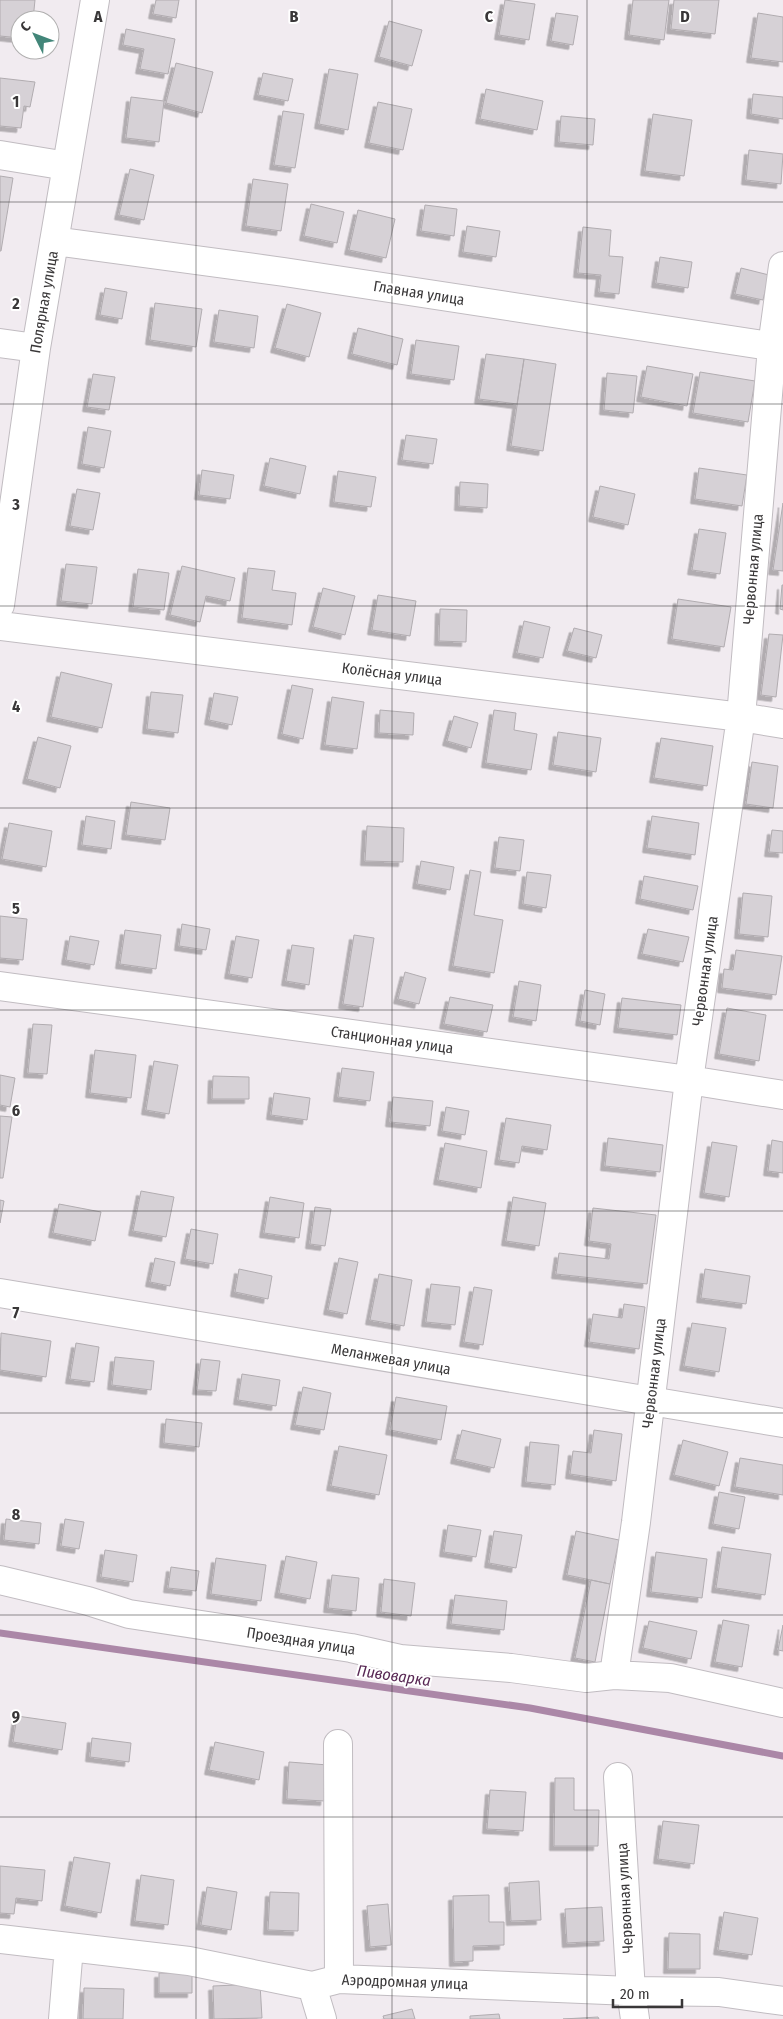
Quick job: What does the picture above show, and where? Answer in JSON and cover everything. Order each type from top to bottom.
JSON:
[{"type":"street","name":"Полярная улица","points":[[0,605],[36,348],[95,0]]},
{"type":"street","points":[[0,155],[67,166]]},
{"type":"street","name":"Главная улица","points":[[54,241],[284,272],[778,348]]},
{"type":"street","name":"Червонная улица","points":[[614,1674],[650,1402],[689,1080],[741,717],[778,348],[783,266]]},
{"type":"street","points":[[0,342],[36,348]]},
{"type":"street","name":"Колёсная улица","points":[[0,626],[741,717],[783,724]]},
{"type":"street","name":"Станционная улица","points":[[0,986],[689,1080],[783,1096]]},
{"type":"street","name":"Меланжевая улица","points":[[0,1292],[783,1423]]},
{"type":"street","name":"Проездная улица","points":[[0,1580],[88,1601],[129,1614],[351,1648],[400,1659],[511,1668],[586,1678],[614,1674],[670,1678],[783,1703]]},
{"type":"street","points":[[338,1744],[339,1979]]},
{"type":"street","name":"Червонная улица","points":[[618,1777],[631,1991],[635,2019]]},
{"type":"street","name":"Аэродромная улица","points":[[0,1939],[189,1960],[312,1986],[339,1979],[631,1991],[720,1992],[783,2001]]},
{"type":"street","points":[[63,2019],[69,1947]]},
{"type":"street","points":[[312,1986],[322,2019]]},
{"type":"building","points":[[0,0],[35,0],[34,10],[10,10],[10,37],[0,36]]},
{"type":"building","points":[[156,0],[179,0],[176,18],[153,14]]},
{"type":"building","points":[[505,0],[535,4],[529,40],[499,35]]},
{"type":"building","points":[[633,0],[669,0],[664,40],[629,35]]},
{"type":"building","points":[[674,0],[719,0],[715,34],[671,29]]},
{"type":"building","points":[[556,13],[578,16],[573,45],[551,41]]},
{"type":"building","points":[[758,13],[783,17],[783,62],[751,58]]},
{"type":"building","points":[[389,21],[422,30],[412,66],[379,57]]},
{"type":"building","points":[[126,29],[175,39],[168,74],[140,69],[144,49],[123,45]]},
{"type":"building","points":[[176,63],[213,72],[202,113],[166,103]]},
{"type":"building","points":[[329,69],[358,74],[348,130],[319,124]]},
{"type":"building","points":[[263,73],[293,79],[288,101],[258,95]]},
{"type":"building","points":[[0,78],[35,82],[30,107],[24,106],[21,128],[0,126]]},
{"type":"building","points":[[486,89],[543,101],[537,130],[480,119]]},
{"type":"building","points":[[753,94],[783,97],[783,119],[751,114]]},
{"type":"building","points":[[131,97],[164,101],[159,142],[126,138]]},
{"type":"building","points":[[378,102],[412,109],[403,150],[369,143]]},
{"type":"building","points":[[283,111],[304,114],[295,168],[274,165]]},
{"type":"building","points":[[653,114],[692,120],[684,176],[645,171]]},
{"type":"building","points":[[561,116],[595,119],[593,145],[559,142]]},
{"type":"building","points":[[749,150],[783,154],[781,184],[746,180]]},
{"type":"building","points":[[130,169],[154,175],[144,220],[119,215]]},
{"type":"building","points":[[0,176],[13,178],[1,251],[0,251]]},
{"type":"building","points":[[253,179],[288,184],[281,231],[246,226]]},
{"type":"building","points":[[311,204],[344,212],[337,243],[304,236]]},
{"type":"building","points":[[425,205],[457,209],[454,236],[421,231]]},
{"type":"building","points":[[358,210],[395,219],[386,258],[349,250]]},
{"type":"building","points":[[467,226],[500,231],[496,257],[463,252]]},
{"type":"building","points":[[583,227],[611,230],[609,256],[623,257],[619,294],[599,292],[601,275],[578,273]]},
{"type":"building","points":[[660,257],[692,262],[688,288],[656,283]]},
{"type":"building","points":[[741,268],[769,275],[763,300],[735,294]]},
{"type":"building","points":[[105,288],[127,292],[122,319],[100,315]]},
{"type":"building","points":[[155,303],[202,309],[196,347],[150,340]]},
{"type":"building","points":[[287,304],[321,313],[309,357],[275,348]]},
{"type":"building","points":[[219,310],[258,316],[254,348],[214,342]]},
{"type":"building","points":[[358,328],[403,339],[397,365],[352,354]]},
{"type":"building","points":[[416,340],[459,346],[454,380],[411,374]]},
{"type":"building","points":[[486,354],[524,359],[517,404],[479,399]]},
{"type":"building","points":[[524,359],[556,364],[543,451],[511,446]]},
{"type":"building","points":[[647,366],[693,374],[687,406],[641,397]]},
{"type":"building","points":[[700,372],[755,381],[748,422],[693,413]]},
{"type":"building","points":[[607,373],[637,376],[633,413],[604,410]]},
{"type":"building","points":[[93,374],[115,377],[109,410],[87,407]]},
{"type":"building","points":[[88,427],[111,431],[104,468],[82,464]]},
{"type":"building","points":[[406,435],[437,439],[433,464],[402,460]]},
{"type":"building","points":[[270,458],[306,466],[300,494],[264,486]]},
{"type":"building","points":[[699,468],[747,475],[742,506],[695,499]]},
{"type":"building","points":[[202,470],[234,475],[230,499],[199,495]]},
{"type":"building","points":[[338,471],[376,477],[371,507],[334,502]]},
{"type":"building","points":[[460,482],[488,484],[487,508],[459,506]]},
{"type":"building","points":[[600,486],[635,494],[628,525],[593,517]]},
{"type":"building","points":[[77,489],[100,493],[93,530],[70,526]]},
{"type":"building","points":[[783,503],[783,571],[773,570]]},
{"type":"building","points":[[699,529],[726,533],[720,574],[692,570]]},
{"type":"building","points":[[66,564],[97,567],[92,604],[61,601]]},
{"type":"building","points":[[182,566],[235,578],[230,601],[206,596],[200,622],[170,615]]},
{"type":"building","points":[[248,568],[275,571],[272,590],[296,593],[292,625],[242,618]]},
{"type":"building","points":[[138,569],[169,573],[164,610],[133,607]]},
{"type":"building","points":[[783,585],[783,610],[780,609]]},
{"type":"building","points":[[323,588],[355,596],[345,635],[313,627]]},
{"type":"building","points":[[378,595],[416,601],[410,636],[372,630]]},
{"type":"building","points":[[678,599],[731,607],[724,647],[672,639]]},
{"type":"building","points":[[440,609],[467,610],[466,642],[439,641]]},
{"type":"building","points":[[524,621],[550,627],[543,658],[517,653]]},
{"type":"building","points":[[574,628],[602,635],[596,658],[567,651]]},
{"type":"building","points":[[769,634],[783,635],[776,697],[761,695]]},
{"type":"building","points":[[61,672],[112,684],[102,728],[51,717]]},
{"type":"building","points":[[292,685],[313,689],[303,739],[282,734]]},
{"type":"building","points":[[151,692],[183,695],[178,733],[147,729]]},
{"type":"building","points":[[214,693],[238,697],[232,725],[209,720]]},
{"type":"building","points":[[332,697],[364,702],[357,749],[325,745]]},
{"type":"building","points":[[380,710],[414,713],[413,735],[379,733]]},
{"type":"building","points":[[494,710],[516,713],[514,730],[537,734],[531,770],[486,763]]},
{"type":"building","points":[[454,716],[478,723],[471,748],[447,741]]},
{"type":"building","points":[[558,732],[601,738],[596,772],[553,765]]},
{"type":"building","points":[[38,737],[71,746],[60,788],[27,779]]},
{"type":"building","points":[[661,738],[713,746],[707,786],[654,778]]},
{"type":"building","points":[[752,762],[778,766],[773,808],[746,804]]},
{"type":"building","points":[[131,802],[170,808],[165,840],[126,835]]},
{"type":"building","points":[[86,816],[115,821],[111,849],[82,845]]},
{"type":"building","points":[[652,816],[699,823],[695,855],[647,848]]},
{"type":"building","points":[[9,823],[52,831],[46,867],[2,859]]},
{"type":"building","points":[[367,826],[404,828],[403,862],[365,861]]},
{"type":"building","points":[[772,830],[783,831],[783,853],[769,852]]},
{"type":"building","points":[[499,837],[524,840],[520,871],[495,868]]},
{"type":"building","points":[[421,861],[454,867],[450,890],[417,884]]},
{"type":"building","points":[[470,870],[481,872],[474,915],[503,920],[494,973],[453,966]]},
{"type":"building","points":[[527,872],[551,875],[546,908],[523,904]]},
{"type":"building","points":[[644,876],[698,886],[693,910],[640,899]]},
{"type":"building","points":[[743,893],[772,896],[768,937],[739,934]]},
{"type":"building","points":[[0,916],[27,919],[23,960],[0,958]]},
{"type":"building","points":[[182,924],[210,929],[206,950],[179,946]]},
{"type":"building","points":[[648,929],[689,937],[683,962],[642,954]]},
{"type":"building","points":[[125,930],[161,935],[156,969],[120,964]]},
{"type":"building","points":[[354,935],[374,938],[363,1007],[343,1004]]},
{"type":"building","points":[[70,936],[99,941],[94,965],[66,960]]},
{"type":"building","points":[[236,936],[259,940],[252,978],[229,974]]},
{"type":"building","points":[[292,945],[314,948],[309,985],[286,981]]},
{"type":"building","points":[[736,950],[782,956],[776,995],[722,988],[724,969],[733,970]]},
{"type":"building","points":[[405,972],[426,978],[419,1004],[398,999]]},
{"type":"building","points":[[519,981],[541,985],[536,1021],[513,1017]]},
{"type":"building","points":[[585,990],[605,994],[600,1025],[580,1021]]},
{"type":"building","points":[[450,997],[493,1005],[487,1032],[444,1024]]},
{"type":"building","points":[[622,998],[681,1005],[677,1035],[618,1028]]},
{"type":"building","points":[[727,1008],[766,1015],[759,1061],[719,1054]]},
{"type":"building","points":[[33,1024],[52,1025],[47,1074],[28,1073]]},
{"type":"building","points":[[95,1050],[136,1055],[131,1098],[90,1093]]},
{"type":"building","points":[[154,1061],[178,1065],[169,1114],[146,1110]]},
{"type":"building","points":[[342,1068],[374,1072],[370,1101],[338,1097]]},
{"type":"building","points":[[0,1075],[15,1078],[10,1107],[0,1105]]},
{"type":"building","points":[[213,1076],[249,1077],[249,1099],[212,1099]]},
{"type":"building","points":[[274,1093],[310,1098],[307,1120],[271,1115]]},
{"type":"building","points":[[393,1097],[433,1101],[430,1126],[390,1122]]},
{"type":"building","points":[[446,1107],[469,1111],[465,1135],[442,1131]]},
{"type":"building","points":[[0,1116],[12,1117],[3,1178],[0,1178]]},
{"type":"building","points":[[506,1118],[551,1125],[547,1150],[522,1146],[519,1163],[499,1160]]},
{"type":"building","points":[[608,1138],[663,1145],[660,1172],[605,1166]]},
{"type":"building","points":[[772,1140],[783,1142],[783,1173],[768,1171]]},
{"type":"building","points":[[712,1142],[737,1146],[729,1197],[704,1193]]},
{"type":"building","points":[[445,1143],[487,1151],[481,1188],[438,1180]]},
{"type":"building","points":[[141,1191],[174,1197],[166,1237],[133,1231]]},
{"type":"building","points":[[270,1197],[304,1203],[299,1238],[264,1233]]},
{"type":"building","points":[[513,1197],[546,1203],[539,1246],[506,1241]]},
{"type":"building","points":[[0,1200],[4,1201],[0,1223]]},
{"type":"building","points":[[59,1204],[101,1212],[95,1241],[53,1233]]},
{"type":"building","points":[[315,1207],[331,1209],[325,1246],[310,1244]]},
{"type":"building","points":[[593,1208],[656,1215],[647,1284],[556,1274],[559,1253],[609,1259],[611,1244],[589,1241]]},
{"type":"building","points":[[191,1229],[218,1234],[213,1264],[185,1259]]},
{"type":"building","points":[[155,1258],[175,1262],[170,1286],[150,1282]]},
{"type":"building","points":[[339,1258],[358,1262],[347,1314],[328,1310]]},
{"type":"building","points":[[239,1269],[272,1276],[268,1299],[235,1292]]},
{"type":"building","points":[[705,1269],[750,1276],[746,1304],[701,1298]]},
{"type":"building","points":[[379,1274],[412,1280],[404,1326],[370,1320]]},
{"type":"building","points":[[431,1284],[460,1287],[455,1325],[426,1322]]},
{"type":"building","points":[[474,1287],[492,1290],[483,1345],[464,1342]]},
{"type":"building","points":[[624,1304],[645,1307],[639,1349],[589,1342],[593,1314],[622,1318]]},
{"type":"building","points":[[692,1323],[726,1328],[719,1372],[684,1366]]},
{"type":"building","points":[[1,1333],[51,1341],[46,1377],[0,1370]]},
{"type":"building","points":[[76,1343],[99,1347],[94,1382],[70,1379]]},
{"type":"building","points":[[115,1357],[154,1361],[151,1390],[112,1385]]},
{"type":"building","points":[[201,1359],[220,1361],[216,1391],[197,1390]]},
{"type":"building","points":[[242,1374],[280,1380],[276,1406],[238,1400]]},
{"type":"building","points":[[303,1387],[331,1393],[324,1430],[295,1425]]},
{"type":"building","points":[[396,1397],[447,1406],[441,1440],[390,1430]]},
{"type":"building","points":[[166,1419],[202,1423],[199,1447],[164,1443]]},
{"type":"building","points":[[462,1430],[501,1439],[494,1468],[455,1459]]},
{"type":"building","points":[[594,1430],[622,1434],[616,1481],[570,1474],[573,1451],[591,1453]]},
{"type":"building","points":[[683,1440],[728,1452],[719,1486],[674,1475]]},
{"type":"building","points":[[530,1442],[559,1445],[555,1485],[526,1482]]},
{"type":"building","points":[[339,1446],[387,1455],[379,1495],[331,1486]]},
{"type":"building","points":[[740,1458],[783,1465],[783,1495],[735,1487]]},
{"type":"building","points":[[719,1492],[745,1497],[739,1529],[713,1524]]},
{"type":"building","points":[[6,1519],[41,1523],[39,1544],[4,1540]]},
{"type":"building","points":[[65,1519],[84,1522],[79,1549],[61,1546]]},
{"type":"building","points":[[448,1525],[481,1530],[476,1557],[444,1552]]},
{"type":"building","points":[[494,1531],[522,1535],[516,1568],[489,1563]]},
{"type":"building","points":[[576,1531],[619,1540],[610,1584],[567,1575]]},
{"type":"building","points":[[722,1547],[771,1554],[765,1595],[716,1588]]},
{"type":"building","points":[[105,1550],[137,1555],[133,1582],[101,1577]]},
{"type":"building","points":[[656,1552],[707,1559],[702,1598],[651,1592]]},
{"type":"building","points":[[286,1556],[317,1562],[310,1599],[279,1593]]},
{"type":"building","points":[[216,1558],[266,1565],[261,1601],[211,1594]]},
{"type":"building","points":[[171,1567],[199,1571],[196,1591],[168,1588]]},
{"type":"building","points":[[332,1575],[359,1578],[356,1611],[328,1608]]},
{"type":"building","points":[[384,1579],[415,1583],[411,1616],[381,1612]]},
{"type":"building","points":[[591,1580],[610,1584],[595,1662],[575,1658]]},
{"type":"building","points":[[455,1595],[507,1601],[504,1630],[451,1624]]},
{"type":"building","points":[[723,1620],[749,1625],[742,1667],[715,1662]]},
{"type":"building","points":[[649,1621],[697,1631],[691,1659],[643,1648]]},
{"type":"building","points":[[783,1625],[783,1651],[778,1650]]},
{"type":"building","points":[[17,1716],[66,1723],[62,1750],[13,1742]]},
{"type":"building","points":[[92,1738],[131,1743],[129,1762],[90,1757]]},
{"type":"building","points":[[215,1742],[264,1752],[259,1780],[209,1770]]},
{"type":"building","points":[[289,1762],[328,1765],[325,1801],[287,1799]]},
{"type":"building","points":[[555,1778],[574,1778],[574,1810],[599,1810],[598,1846],[554,1846]]},
{"type":"building","points":[[490,1790],[526,1792],[523,1831],[487,1829]]},
{"type":"building","points":[[663,1821],[699,1825],[694,1864],[658,1859]]},
{"type":"building","points":[[74,1857],[110,1863],[101,1913],[65,1906]]},
{"type":"building","points":[[0,1866],[45,1870],[42,1901],[16,1898],[14,1914],[0,1913]]},
{"type":"building","points":[[141,1875],[174,1880],[168,1925],[135,1921]]},
{"type":"building","points":[[539,1881],[541,1920],[511,1921],[509,1883]]},
{"type":"building","points":[[207,1887],[237,1892],[231,1930],[201,1925]]},
{"type":"building","points":[[270,1892],[299,1893],[298,1931],[268,1930]]},
{"type":"building","points":[[489,1895],[489,1922],[504,1922],[504,1945],[473,1946],[473,1961],[454,1962],[453,1896]]},
{"type":"building","points":[[388,1904],[391,1945],[370,1947],[367,1906]]},
{"type":"building","points":[[602,1907],[604,1941],[567,1943],[565,1909]]},
{"type":"building","points":[[724,1912],[758,1918],[752,1955],[718,1950]]},
{"type":"building","points":[[669,1933],[700,1934],[700,1969],[668,1969]]},
{"type":"building","points":[[159,1973],[192,1973],[192,1993],[159,1993]]},
{"type":"building","points":[[260,1984],[262,2018],[214,2019],[213,1986]]},
{"type":"building","points":[[84,1988],[124,1989],[123,2019],[83,2019]]},
{"type":"building","points":[[412,2009],[415,2019],[384,2019],[383,2016]]},
{"type":"building","points":[[499,2014],[500,2019],[470,2019],[470,2016]]},
{"type":"building","points":[[598,2017],[599,2019],[563,2019]]},
{"type":"waterway","name":"Пивоварка","points":[[0,1633],[530,1708],[783,1756]]}]
